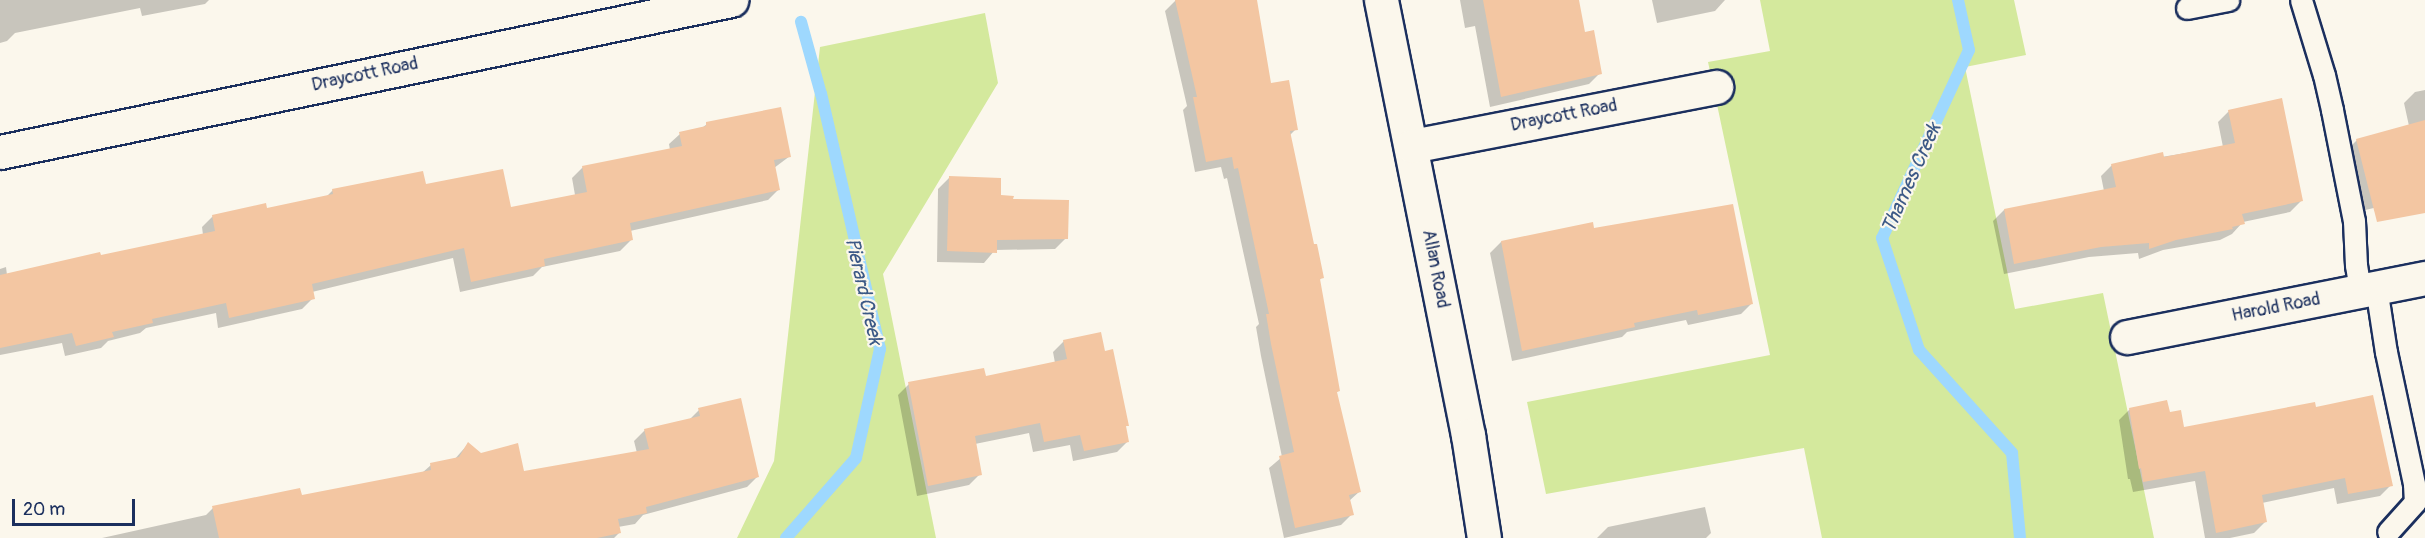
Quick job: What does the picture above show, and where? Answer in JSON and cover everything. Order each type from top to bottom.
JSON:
[{"type":"street","name":"Draycott Road","points":[[0,152],[731,0]]},
{"type":"street","name":"Allan Road","points":[[1382,0],[1468,435],[1484,538]]},
{"type":"street","name":"Draycott Road","points":[[1412,146],[1716,87]]},
{"type":"street","name":"Harold Road","points":[[2127,337],[2425,278]]},
{"type":"lane","points":[[2187,8],[2228,0]]},
{"type":"lane","points":[[2301,0],[2325,75],[2354,220],[2355,265],[2368,289],[2386,352],[2414,484],[2415,502],[2388,532]]},
{"type":"green space","points":[[1760,0],[2014,0],[2026,55],[1965,67],[2015,309],[2103,293],[2154,538],[1822,538],[1804,448],[1546,494],[1527,402],[1770,355],[1708,62],[1770,51]]},
{"type":"green space","points":[[985,13],[998,83],[883,274],[936,538],[737,538],[774,461],[820,47]]},
{"type":"building","points":[[1175,0],[1257,0],[1271,83],[1289,80],[1298,130],[1290,131],[1314,244],[1317,244],[1324,278],[1320,279],[1340,391],[1337,392],[1361,492],[1349,495],[1354,515],[1295,528],[1279,456],[1294,452],[1271,344],[1266,314],[1269,314],[1238,168],[1234,169],[1232,157],[1206,162],[1193,97],[1197,97]]},
{"type":"building","points":[[1483,0],[1579,0],[1585,32],[1594,30],[1602,74],[1501,97]]},
{"type":"building","points":[[2282,98],[2303,201],[2242,214],[2245,224],[2232,227],[2233,229],[2176,240],[2149,249],[2149,243],[2101,247],[2014,264],[2004,209],[2116,187],[2111,164],[2163,152],[2164,157],[2235,143],[2228,110]]},
{"type":"building","points":[[781,107],[791,157],[774,160],[780,190],[630,223],[633,240],[544,259],[545,266],[471,282],[464,248],[312,284],[315,299],[229,318],[226,303],[152,319],[153,323],[112,332],[114,337],[76,346],[72,333],[0,348],[0,275],[100,252],[101,255],[215,231],[212,215],[266,203],[267,208],[333,194],[332,189],[423,171],[426,184],[503,169],[511,207],[587,192],[582,166],[682,146],[679,132],[706,126],[706,122]]},
{"type":"building","points":[[2425,120],[2425,213],[2377,222],[2356,139]]},
{"type":"building","points":[[949,176],[1001,178],[1001,195],[1014,196],[1013,199],[1069,200],[1068,239],[997,240],[997,253],[947,251]]},
{"type":"building","points":[[1733,204],[1753,304],[1698,315],[1697,310],[1634,323],[1635,327],[1522,351],[1501,241],[1593,222],[1594,228]]},
{"type":"building","points":[[1101,332],[1105,351],[1113,349],[1129,426],[1126,426],[1129,442],[1084,451],[1080,435],[1044,442],[1040,423],[975,436],[982,475],[928,486],[908,382],[984,368],[986,376],[1067,359],[1063,340]]},
{"type":"building","points":[[2373,395],[2393,486],[2348,494],[2345,478],[2262,495],[2267,522],[2216,533],[2205,471],[2143,482],[2129,408],[2167,400],[2170,412],[2181,410],[2184,427],[2315,402],[2316,407]]},
{"type":"building","points":[[741,398],[759,477],[646,507],[647,513],[618,519],[621,533],[597,538],[219,538],[212,506],[300,488],[302,495],[431,470],[430,463],[459,457],[468,442],[481,453],[518,443],[524,471],[649,449],[644,429],[700,416],[698,408]]},
{"type":"waterway","name":"Thames Creek","points":[[1958,0],[1969,50],[1882,238],[1919,350],[2012,453],[2020,538]]},
{"type":"waterway","name":"Pierard Creek","points":[[786,538],[856,458],[880,349],[821,94],[801,22]]}]
